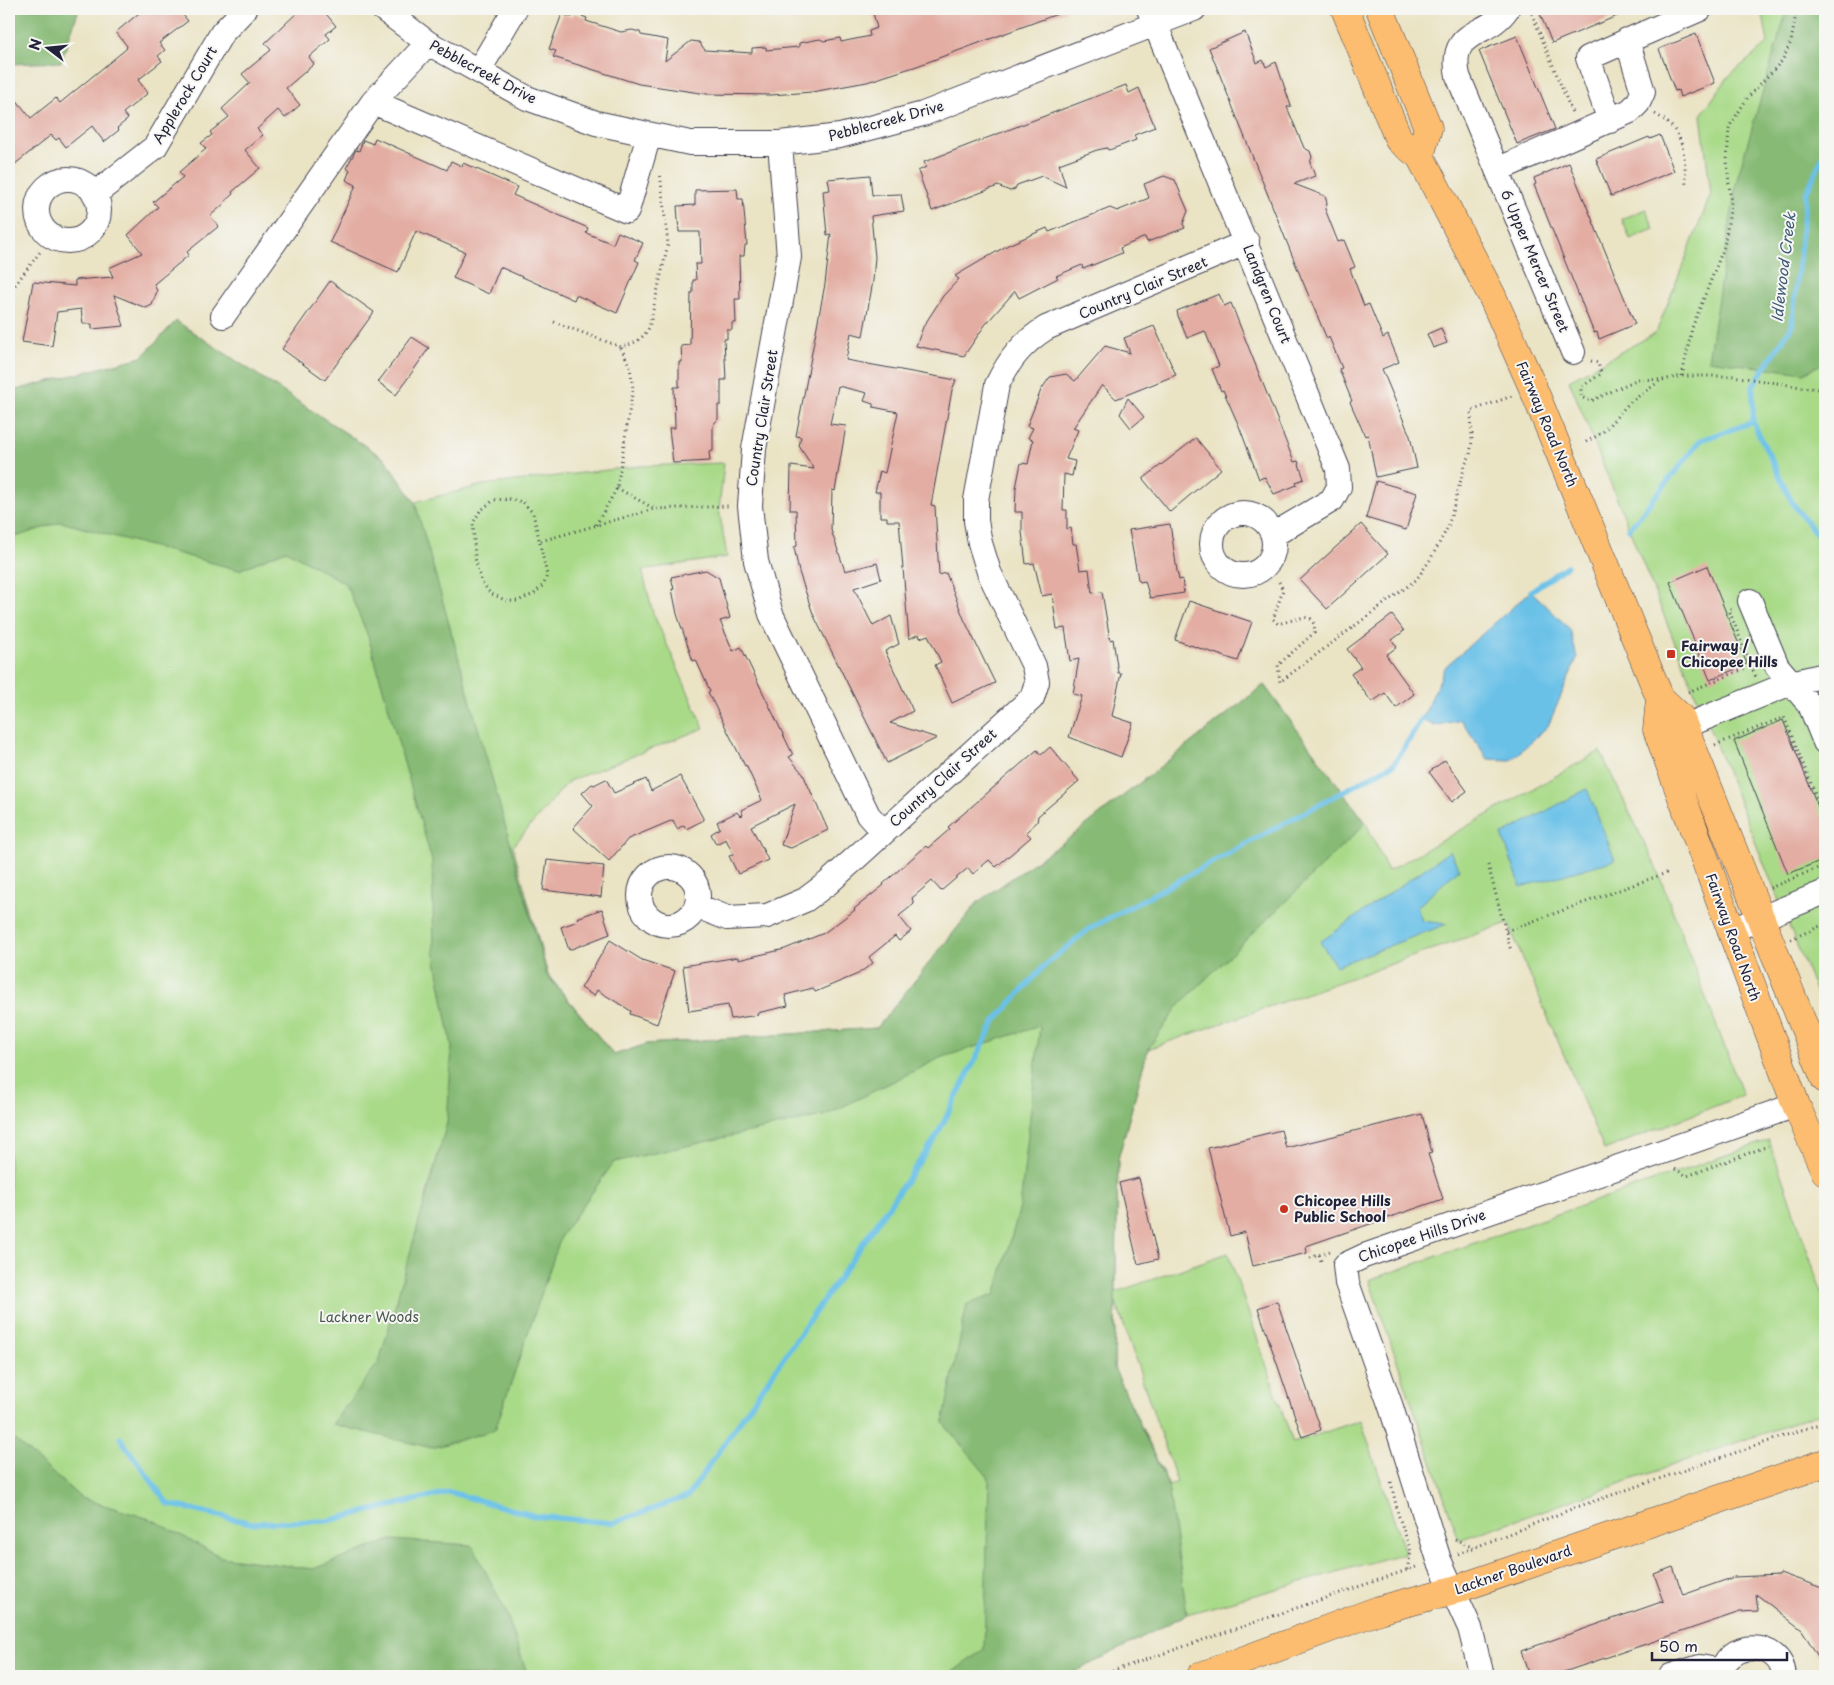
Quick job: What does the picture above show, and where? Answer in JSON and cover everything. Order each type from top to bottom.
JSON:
[{"type":"main road","name":"Fairway Road North","points":[[1345,9],[1399,140],[1420,156],[1492,296],[1533,388],[1660,698],[1680,717],[1825,1079]]},
{"type":"main road","points":[[1380,9],[1428,128],[1420,156]]},
{"type":"main road","name":"Fairway Road North","points":[[1660,698],[1657,730],[1796,1105],[1825,1171]]},
{"type":"main road","name":"Lackner Boulevard","points":[[1201,1676],[1378,1610],[1454,1590],[1825,1463]]},
{"type":"street","name":"Applerock Court","points":[[95,194],[155,147],[222,32],[245,9]]},
{"type":"street","name":"Pebblecreek Drive","points":[[383,9],[428,43],[527,98],[596,123],[690,143],[780,143],[840,136],[924,114],[1152,17],[1194,9]]},
{"type":"street","points":[[478,70],[515,9]]},
{"type":"street","name":"6 Upper Mercer Street","points":[[1507,9],[1503,16],[1492,25],[1470,34],[1462,42],[1457,54],[1456,66],[1458,76],[1573,352]]},
{"type":"street","points":[[1610,121],[1588,58],[1700,9]]},
{"type":"street","name":"Landgren Court","points":[[1152,17],[1338,468],[1339,487],[1332,500],[1273,535]]},
{"type":"street","points":[[1497,170],[1630,111],[1638,103],[1642,92],[1627,40]]},
{"type":"street","points":[[223,316],[373,102],[428,43]]},
{"type":"street","points":[[373,102],[627,211],[649,134]]},
{"type":"street","name":"Country Clair Street","points":[[780,143],[789,257],[754,449],[750,506],[756,561],[771,614],[868,815],[883,832],[1032,698],[1037,682],[1034,666],[989,572],[980,543],[976,521],[976,500],[997,386],[1012,358],[1032,337],[1046,328],[1246,242]]},
{"type":"street","points":[[1750,601],[1776,666],[1810,705],[1825,742]]},
{"type":"street","points":[[1683,727],[1791,683],[1822,676],[1825,677]]},
{"type":"street","points":[[697,906],[727,918],[767,916],[805,900],[828,883],[883,832]]},
{"type":"street","points":[[1730,931],[1825,892]]},
{"type":"street","name":"Chicopee Hills Drive","points":[[1454,1590],[1439,1560],[1391,1407],[1347,1283],[1345,1266],[1364,1256],[1796,1105]]},
{"type":"street","points":[[1454,1590],[1470,1628],[1482,1676]]},
{"type":"street","points":[[1671,1676],[1700,1667],[1722,1674],[1726,1662],[1733,1654],[1743,1648],[1758,1647],[1768,1651],[1778,1660],[1784,1676]]},
{"type":"path","points":[[1530,9],[1581,134]]},
{"type":"path","points":[[1682,376],[1692,328],[1724,247],[1731,205],[1726,142],[1728,126],[1748,97],[1782,61],[1791,42],[1797,9]]},
{"type":"path","points":[[1655,114],[1668,121],[1678,132],[1684,149],[1686,186]]},
{"type":"path","points":[[554,322],[621,347],[632,344],[643,337],[649,328],[668,244],[660,170]]},
{"type":"path","points":[[9,294],[40,252]]},
{"type":"path","points":[[596,526],[617,488],[633,388],[630,367],[621,347]]},
{"type":"path","points":[[1573,352],[1598,363],[1601,374],[1581,388],[1581,398],[1591,401],[1638,379],[1662,380],[1682,376],[1733,376],[1801,387],[1825,388]]},
{"type":"path","points":[[1586,442],[1602,433],[1629,403],[1662,380]]},
{"type":"path","points":[[1279,582],[1283,590],[1273,619],[1278,624],[1304,617],[1311,619],[1315,632],[1278,665],[1280,682],[1416,580],[1430,560],[1448,527],[1464,465],[1470,455],[1472,441],[1471,411],[1533,388]]},
{"type":"path","points":[[617,488],[654,509]]},
{"type":"path","points":[[494,500],[523,502],[533,513],[541,542],[547,575],[544,584],[534,594],[518,601],[507,600],[490,593],[481,581],[475,558],[473,523],[480,511],[494,500]]},
{"type":"path","points":[[541,542],[654,509],[750,506]]},
{"type":"path","points":[[1688,692],[1751,666],[1728,610]]},
{"type":"path","points":[[1710,747],[1784,716],[1825,818]]},
{"type":"path","points":[[1488,865],[1511,951]]},
{"type":"path","points":[[1768,889],[1825,865]]},
{"type":"path","points":[[1506,931],[1670,872]]},
{"type":"path","points":[[1788,940],[1825,924]]},
{"type":"path","points":[[1670,1167],[1688,1176],[1768,1146]]},
{"type":"path","points":[[1319,1255],[1321,1261]]},
{"type":"path","points":[[1465,1552],[1574,1508],[1825,1422]]},
{"type":"path","points":[[1452,1536],[1460,1543],[1474,1549]]},
{"type":"path","points":[[1098,1676],[1408,1569],[1411,1551]]},
{"type":"green space","points":[[9,9],[79,9],[61,62],[9,64]]},
{"type":"green space","points":[[1762,9],[1787,9],[1780,40],[1804,373],[1825,362],[1825,1015],[1569,380],[1656,333],[1711,194],[1701,115],[1729,76],[1768,43]]},
{"type":"green space","points":[[1787,9],[1825,9],[1825,362],[1804,373],[1708,360],[1737,179]]},
{"type":"green space","points":[[1646,209],[1654,229],[1630,239],[1622,219]]},
{"type":"green space","name":"Lackner Woods","points":[[176,321],[385,459],[415,502],[483,485],[640,466],[724,463],[719,509],[727,557],[642,570],[653,613],[704,728],[569,781],[513,846],[548,975],[614,1055],[647,1044],[877,1028],[978,902],[1075,834],[1264,685],[1366,823],[1388,871],[1600,751],[1656,867],[1743,1095],[1604,1150],[1508,923],[1148,1049],[1118,1159],[1116,1292],[1228,1253],[1293,1443],[1361,1420],[1405,1553],[1187,1614],[1067,1676],[9,1676],[9,389],[12,391],[142,357]],"holes":[[[1116,1302],[1177,1482],[1169,1486],[1114,1368]]]},
{"type":"green space","points":[[176,321],[385,459],[415,502],[547,975],[614,1055],[647,1044],[877,1028],[978,902],[1075,834],[1264,685],[1366,823],[1180,1004],[1148,1049],[1118,1159],[1114,1368],[1168,1486],[1187,1614],[1067,1676],[947,1676],[984,1649],[989,1478],[943,1423],[967,1304],[995,1295],[1020,1207],[1040,1026],[940,1058],[826,1115],[614,1162],[561,1236],[495,1430],[432,1448],[332,1424],[379,1362],[447,1123],[452,1047],[434,950],[432,861],[368,636],[346,584],[286,550],[239,570],[61,522],[9,539],[9,392],[142,357]]},
{"type":"green space","points":[[1769,1140],[1825,1302],[1825,1412],[1459,1540],[1369,1280]]},
{"type":"green space","points":[[9,1435],[81,1498],[153,1520],[221,1557],[313,1569],[391,1540],[472,1545],[506,1612],[528,1676],[9,1676]]},
{"type":"water","points":[[1531,591],[1570,629],[1577,658],[1548,726],[1511,760],[1488,759],[1461,720],[1434,726],[1422,719],[1446,666]]},
{"type":"water","points":[[1587,789],[1615,860],[1521,887],[1502,835]]},
{"type":"water","points":[[1450,851],[1459,869],[1417,907],[1422,921],[1447,924],[1336,966],[1320,942]]},
{"type":"building","points":[[144,9],[178,9],[188,21],[159,43],[165,50],[158,56],[162,61],[138,80],[148,93],[123,113],[128,119],[117,128],[119,130],[104,142],[92,126],[66,147],[59,138],[56,140],[51,135],[9,169],[9,91],[31,118],[56,98],[60,103],[126,49],[127,46],[116,32]]},
{"type":"building","points":[[301,9],[322,9],[336,26],[326,34],[330,39],[309,57],[314,64],[286,88],[300,105],[285,118],[278,110],[257,129],[263,135],[245,150],[260,168],[232,192],[233,194],[225,203],[210,216],[219,226],[187,252],[189,255],[154,284],[157,291],[152,305],[146,308],[114,295],[124,326],[92,329],[92,324],[83,324],[81,309],[57,312],[52,346],[22,342],[33,282],[75,286],[75,280],[113,277],[109,268],[142,253],[128,235],[158,207],[153,202],[183,177],[179,172],[206,149],[201,143],[212,135],[210,132],[229,117],[222,109],[250,83],[242,74],[271,50],[265,43]]},
{"type":"building","points":[[872,9],[1068,10],[917,66],[867,82],[812,92],[771,95],[707,94],[639,84],[553,57],[556,51],[549,49],[562,14],[572,17],[574,13],[587,18],[586,21],[621,32],[632,30],[640,32],[641,35],[668,40],[665,61],[691,41],[699,42],[705,50],[752,53],[752,48],[766,47],[766,50],[799,47],[799,43],[820,39],[824,41],[840,38],[841,42],[870,36],[869,31],[877,28]]},
{"type":"building","points":[[1538,9],[1634,9],[1552,43]]},
{"type":"building","points":[[1245,32],[1257,63],[1263,60],[1266,67],[1276,62],[1291,106],[1287,107],[1304,148],[1310,151],[1312,157],[1310,163],[1315,176],[1294,184],[1325,196],[1327,203],[1325,209],[1338,242],[1344,240],[1355,267],[1350,269],[1364,306],[1369,304],[1383,338],[1388,335],[1399,362],[1382,369],[1410,436],[1417,468],[1376,477],[1368,435],[1365,436],[1350,402],[1352,401],[1339,369],[1342,368],[1329,337],[1327,339],[1300,275],[1209,48]]},
{"type":"building","points":[[1696,34],[1715,83],[1680,97],[1678,90],[1675,91],[1659,49]]},
{"type":"building","points":[[1517,36],[1555,129],[1517,144],[1479,51]]},
{"type":"building","points":[[1126,85],[1129,93],[1139,88],[1155,127],[1134,135],[1136,140],[1112,149],[1097,150],[1059,164],[1066,187],[1042,176],[1017,185],[1015,189],[1010,191],[998,186],[932,211],[918,171],[926,167],[924,162]]},
{"type":"building","points":[[1660,135],[1674,171],[1611,196],[1596,159],[1649,137],[1650,139]]},
{"type":"building","points":[[375,138],[447,170],[451,161],[462,166],[463,163],[517,187],[513,195],[588,228],[586,233],[613,244],[618,232],[643,243],[635,260],[639,262],[617,313],[576,295],[574,300],[500,267],[489,294],[453,278],[465,252],[416,231],[398,272],[330,242],[356,185],[346,180],[350,170],[346,168],[356,150],[359,151],[363,140],[373,144]]},
{"type":"building","points":[[1569,163],[1635,324],[1599,339],[1597,332],[1594,333],[1534,185],[1536,184],[1534,178]]},
{"type":"building","points":[[870,175],[872,195],[901,194],[904,211],[871,216],[875,257],[873,281],[863,336],[851,333],[846,360],[956,380],[952,390],[931,505],[935,506],[939,575],[946,573],[964,619],[995,683],[952,703],[935,665],[941,662],[928,635],[920,638],[919,634],[909,639],[899,521],[887,521],[887,517],[880,517],[880,492],[875,492],[880,471],[885,473],[898,412],[873,407],[873,404],[864,401],[867,393],[838,386],[830,424],[846,426],[835,491],[832,490],[831,530],[845,571],[877,563],[881,579],[854,588],[873,626],[891,616],[899,644],[885,651],[913,711],[890,723],[937,738],[887,763],[813,614],[799,572],[794,547],[797,546],[796,510],[790,510],[791,466],[814,469],[799,446],[801,437],[796,436],[825,284],[831,234],[827,235],[823,191],[830,190],[828,179]]},
{"type":"building","points":[[1164,176],[1175,180],[1188,211],[1183,224],[1185,228],[1147,242],[1145,237],[1120,248],[1122,253],[1083,269],[1082,265],[1056,276],[1058,278],[1019,298],[1015,291],[985,325],[964,356],[916,346],[923,327],[943,296],[959,279],[955,276],[1008,245],[1047,228],[1049,232],[1110,208],[1117,211],[1149,198],[1144,184]]},
{"type":"building","points":[[737,189],[738,199],[743,199],[747,245],[745,245],[744,256],[739,256],[740,299],[735,299],[736,323],[732,323],[732,330],[727,330],[727,339],[724,339],[726,380],[721,380],[721,405],[718,405],[718,419],[713,425],[713,451],[709,452],[710,461],[673,463],[669,428],[675,428],[674,387],[679,387],[679,362],[682,362],[681,346],[690,345],[691,293],[693,293],[693,280],[696,280],[695,264],[701,264],[700,232],[679,232],[677,206],[695,205],[695,190]]},
{"type":"building","points":[[330,281],[374,312],[325,380],[282,349]]},
{"type":"building","points":[[1219,294],[1224,306],[1231,303],[1294,462],[1298,461],[1304,479],[1296,482],[1297,485],[1274,494],[1265,477],[1259,479],[1239,426],[1223,390],[1221,391],[1212,369],[1219,366],[1205,331],[1187,338],[1178,316],[1177,311]]},
{"type":"building","points":[[1154,326],[1176,375],[1116,399],[1102,385],[1073,428],[1078,430],[1066,459],[1075,461],[1072,476],[1064,474],[1063,510],[1067,510],[1067,529],[1071,528],[1073,544],[1076,544],[1080,570],[1089,569],[1092,593],[1102,592],[1110,640],[1113,639],[1118,673],[1121,673],[1112,716],[1133,723],[1121,757],[1069,737],[1082,696],[1073,694],[1079,659],[1070,661],[1065,628],[1057,629],[1052,594],[1042,596],[1034,563],[1026,564],[1022,532],[1022,512],[1015,512],[1016,488],[1021,463],[1028,464],[1033,440],[1028,438],[1033,428],[1027,426],[1041,390],[1050,377],[1066,374],[1075,381],[1105,346],[1130,353],[1124,338]]},
{"type":"building","points":[[1441,328],[1447,343],[1433,348],[1427,334]]},
{"type":"building","points":[[412,337],[429,348],[396,395],[378,382]]},
{"type":"building","points":[[1128,398],[1144,417],[1131,428],[1120,414]]},
{"type":"building","points":[[1196,438],[1221,469],[1170,512],[1143,479]]},
{"type":"building","points":[[1376,481],[1417,493],[1406,530],[1366,518]]},
{"type":"building","points":[[1170,524],[1177,571],[1179,580],[1182,579],[1184,593],[1150,598],[1145,581],[1140,582],[1138,579],[1129,530]]},
{"type":"building","points":[[1361,524],[1388,554],[1327,609],[1300,580]]},
{"type":"building","points":[[1707,566],[1747,664],[1710,680],[1670,582]]},
{"type":"building","points":[[706,570],[719,578],[730,618],[720,621],[733,651],[741,647],[793,755],[789,757],[803,774],[828,830],[791,848],[781,845],[795,804],[751,826],[768,860],[738,874],[729,856],[733,854],[726,839],[716,844],[711,834],[720,828],[717,822],[737,812],[740,816],[743,815],[741,810],[762,800],[708,692],[710,691],[696,660],[693,661],[677,614],[672,589],[674,589],[671,577]]},
{"type":"building","points":[[1189,601],[1252,622],[1238,661],[1175,640]]},
{"type":"building","points":[[1392,615],[1404,631],[1392,640],[1397,647],[1386,655],[1414,694],[1396,708],[1385,693],[1372,702],[1351,674],[1361,667],[1347,649]]},
{"type":"building","points":[[1783,720],[1825,824],[1825,859],[1788,874],[1734,741]]},
{"type":"building","points":[[1050,747],[1079,781],[1038,816],[1037,822],[1026,832],[1031,837],[996,867],[989,860],[973,874],[968,868],[941,891],[932,881],[912,898],[914,904],[899,916],[911,931],[899,941],[895,936],[869,957],[873,963],[858,974],[815,992],[813,988],[785,995],[788,1006],[757,1013],[758,1015],[731,1019],[728,1005],[689,1011],[683,966],[738,957],[738,960],[785,949],[824,933],[855,910],[926,846],[928,848],[950,829],[948,827],[1037,750],[1041,755]]},
{"type":"building","points":[[1445,760],[1467,791],[1452,802],[1429,772]]},
{"type":"building","points":[[680,776],[704,820],[686,829],[684,825],[677,829],[673,820],[628,839],[609,861],[573,828],[593,806],[582,793],[592,784],[594,785],[606,779],[614,793],[646,779],[651,791]]},
{"type":"building","points":[[547,860],[604,866],[601,897],[543,890]]},
{"type":"building","points":[[602,909],[610,934],[569,950],[561,927],[578,921],[577,918]]},
{"type":"building","points":[[610,940],[642,960],[675,971],[657,1024],[630,1014],[631,1011],[597,990],[594,996],[581,988]]},
{"type":"building","points":[[1422,1114],[1432,1153],[1428,1154],[1443,1199],[1306,1246],[1307,1253],[1253,1266],[1245,1232],[1230,1236],[1208,1148],[1281,1130],[1286,1148]]},
{"type":"building","points":[[1139,1178],[1158,1259],[1138,1264],[1119,1183]]},
{"type":"building","points":[[1277,1301],[1321,1430],[1302,1437],[1258,1308]]},
{"type":"building","points":[[1673,1567],[1683,1595],[1734,1577],[1779,1575],[1780,1573],[1825,1589],[1825,1668],[1802,1630],[1756,1594],[1758,1611],[1740,1612],[1552,1676],[1529,1676],[1521,1651],[1664,1601],[1654,1574]]},
{"type":"waterway","name":"Idlewood Creek","points":[[1825,151],[1806,194],[1792,326],[1753,386],[1753,422],[1793,504],[1814,531],[1825,538]]},
{"type":"waterway","points":[[1629,529],[1701,440],[1753,422]]},
{"type":"waterway","points":[[1531,591],[1567,566]]},
{"type":"waterway","points":[[120,1438],[168,1504],[251,1523],[327,1521],[449,1492],[535,1516],[613,1523],[688,1496],[935,1139],[995,1021],[1043,967],[1089,929],[1394,764],[1422,719]]},
{"type":"place","name":"Fairway / Chicopee Hills","points":[[1671,654]]},
{"type":"place","name":"Chicopee Hills Public School","points":[[1284,1209]]}]
